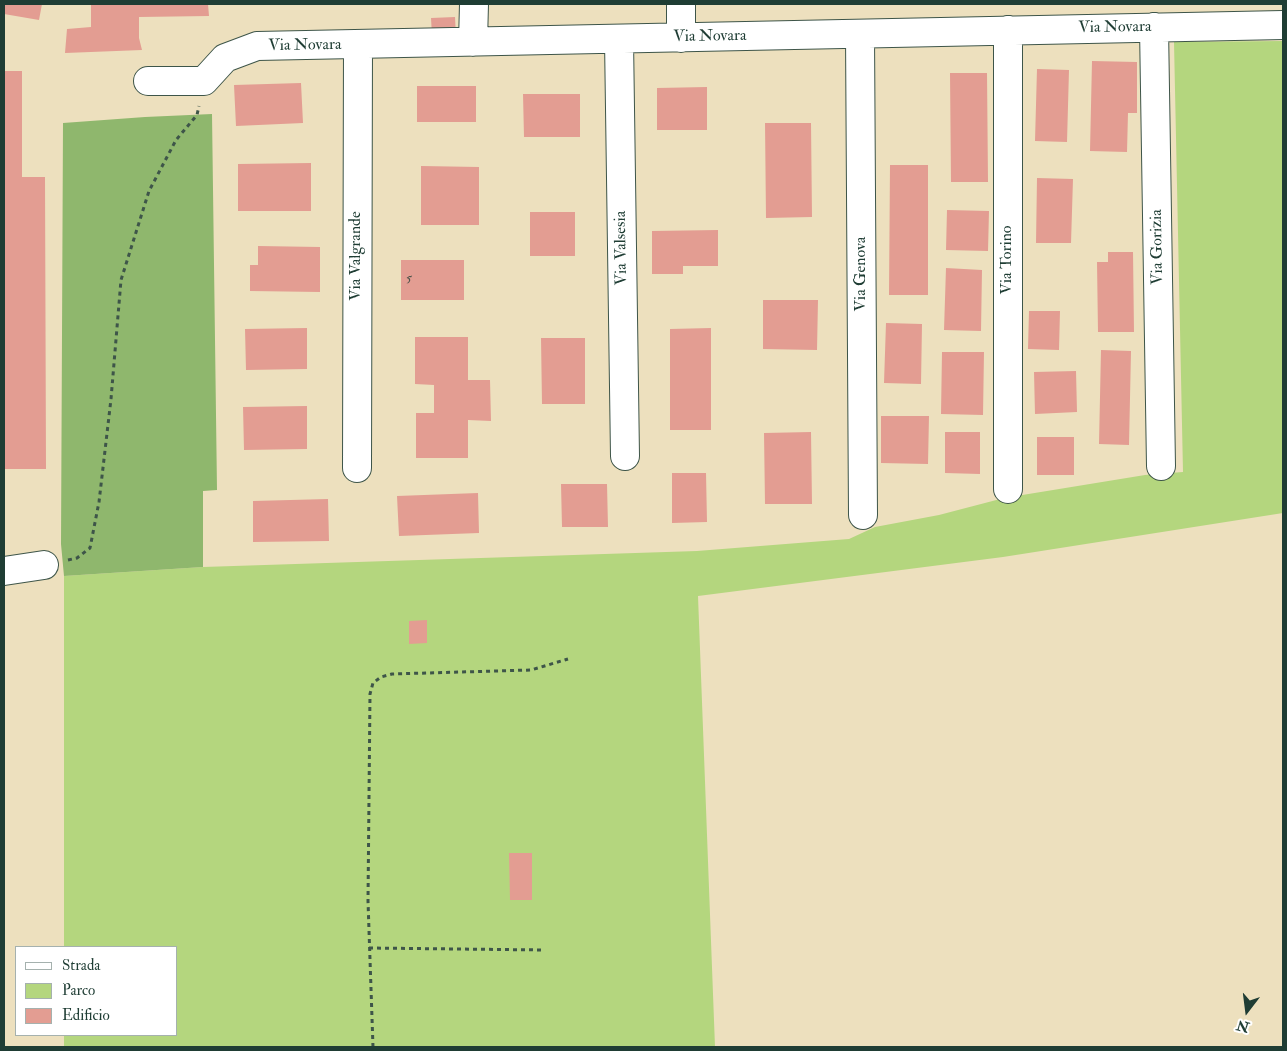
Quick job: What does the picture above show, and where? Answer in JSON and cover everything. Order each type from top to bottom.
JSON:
[{"type":"street","points":[[473,42],[474,4]]},
{"type":"street","points":[[681,4],[681,38]]},
{"type":"street","name":"Via Novara","points":[[204,81],[225,58],[257,46],[1008,30],[1160,19],[1283,25]]},
{"type":"street","name":"Via Gorizia","points":[[1160,19],[1161,466]]},
{"type":"street","name":"Via Torino","points":[[1008,30],[1008,489]]},
{"type":"street","name":"Via Genova","points":[[860,34],[863,514]]},
{"type":"street","name":"Via Valsesia","points":[[619,39],[625,456]]},
{"type":"street","name":"Via Valgrande","points":[[357,468],[358,44]]},
{"type":"street","points":[[148,81],[204,81]]},
{"type":"street","points":[[4,571],[44,565]]},
{"type":"path","points":[[44,565],[77,558],[90,548],[99,502],[122,280],[150,191],[176,140],[198,115],[204,81]]},
{"type":"path","points":[[373,1047],[369,948],[370,694],[373,684],[381,677],[392,674],[531,670],[568,659]]},
{"type":"path","points":[[369,948],[544,950]]},
{"type":"green space","points":[[1283,41],[1283,513],[1003,557],[698,596],[715,1047],[64,1047],[64,1036],[178,1036],[178,946],[64,946],[64,576],[203,567],[697,551],[849,539],[875,527],[939,515],[1004,498],[1145,475],[1183,472],[1174,42]]},
{"type":"green space","points":[[212,114],[217,490],[203,491],[203,567],[64,576],[61,544],[63,123]]},
{"type":"building","points":[[4,4],[42,4],[39,20],[4,14]]},
{"type":"building","points":[[91,4],[208,4],[209,16],[139,17],[139,38],[142,50],[65,53],[67,29],[91,27]]},
{"type":"building","points":[[455,17],[456,36],[432,36],[431,18]]},
{"type":"building","points":[[1092,61],[1137,62],[1137,113],[1128,113],[1127,152],[1090,151]]},
{"type":"building","points":[[1037,69],[1069,70],[1067,142],[1035,141]]},
{"type":"building","points":[[4,71],[22,71],[22,177],[45,177],[46,469],[4,469]]},
{"type":"building","points":[[950,73],[987,73],[988,182],[951,182]]},
{"type":"building","points":[[301,83],[303,123],[236,126],[234,85]]},
{"type":"building","points":[[417,86],[476,86],[476,122],[417,122]]},
{"type":"building","points":[[707,87],[707,130],[657,130],[657,88]]},
{"type":"building","points":[[523,94],[580,94],[580,137],[524,137]]},
{"type":"building","points":[[765,123],[811,123],[812,217],[766,218]]},
{"type":"building","points":[[311,163],[311,211],[238,211],[238,164]]},
{"type":"building","points":[[890,165],[928,165],[928,295],[889,295]]},
{"type":"building","points":[[421,166],[479,167],[479,225],[421,225]]},
{"type":"building","points":[[1037,178],[1073,179],[1071,243],[1036,243]]},
{"type":"building","points":[[947,210],[989,211],[988,251],[946,250]]},
{"type":"building","points":[[530,212],[575,212],[575,256],[530,256]]},
{"type":"building","points":[[718,230],[718,266],[683,266],[683,274],[652,274],[652,231]]},
{"type":"building","points":[[258,246],[320,247],[320,292],[250,291],[250,265],[258,265]]},
{"type":"building","points":[[1108,252],[1133,252],[1134,332],[1098,332],[1097,262],[1108,262]]},
{"type":"building","points":[[401,260],[464,260],[464,300],[401,300]]},
{"type":"building","points":[[946,268],[982,270],[981,331],[944,330]]},
{"type":"building","points":[[763,300],[818,300],[817,350],[763,349]]},
{"type":"building","points":[[1029,311],[1060,311],[1059,350],[1028,349]]},
{"type":"building","points":[[886,323],[922,324],[921,384],[884,383]]},
{"type":"building","points":[[307,328],[307,369],[246,370],[245,329]]},
{"type":"building","points":[[711,328],[711,430],[670,430],[670,329]]},
{"type":"building","points":[[415,337],[468,337],[468,380],[490,380],[491,421],[468,420],[468,458],[416,458],[416,413],[434,413],[434,385],[415,384]]},
{"type":"building","points":[[541,338],[585,338],[585,404],[542,404]]},
{"type":"building","points":[[1101,350],[1131,351],[1129,445],[1099,444]]},
{"type":"building","points":[[942,352],[984,352],[983,415],[941,414]]},
{"type":"building","points":[[1076,371],[1077,412],[1035,414],[1034,372]]},
{"type":"building","points":[[307,406],[307,449],[244,450],[243,407]]},
{"type":"building","points":[[881,416],[929,416],[928,464],[881,463]]},
{"type":"building","points":[[811,432],[812,504],[765,504],[764,433]]},
{"type":"building","points":[[945,432],[980,432],[980,474],[945,473]]},
{"type":"building","points":[[1037,437],[1074,437],[1074,475],[1037,475]]},
{"type":"building","points":[[672,473],[706,473],[707,522],[672,523]]},
{"type":"building","points":[[561,484],[607,484],[608,527],[562,527]]},
{"type":"building","points":[[478,493],[479,533],[399,536],[397,496]]},
{"type":"building","points":[[328,499],[329,541],[253,542],[253,501]]},
{"type":"building","points":[[427,620],[427,643],[409,644],[409,621]]},
{"type":"building","points":[[509,853],[532,853],[532,900],[510,900]]}]
